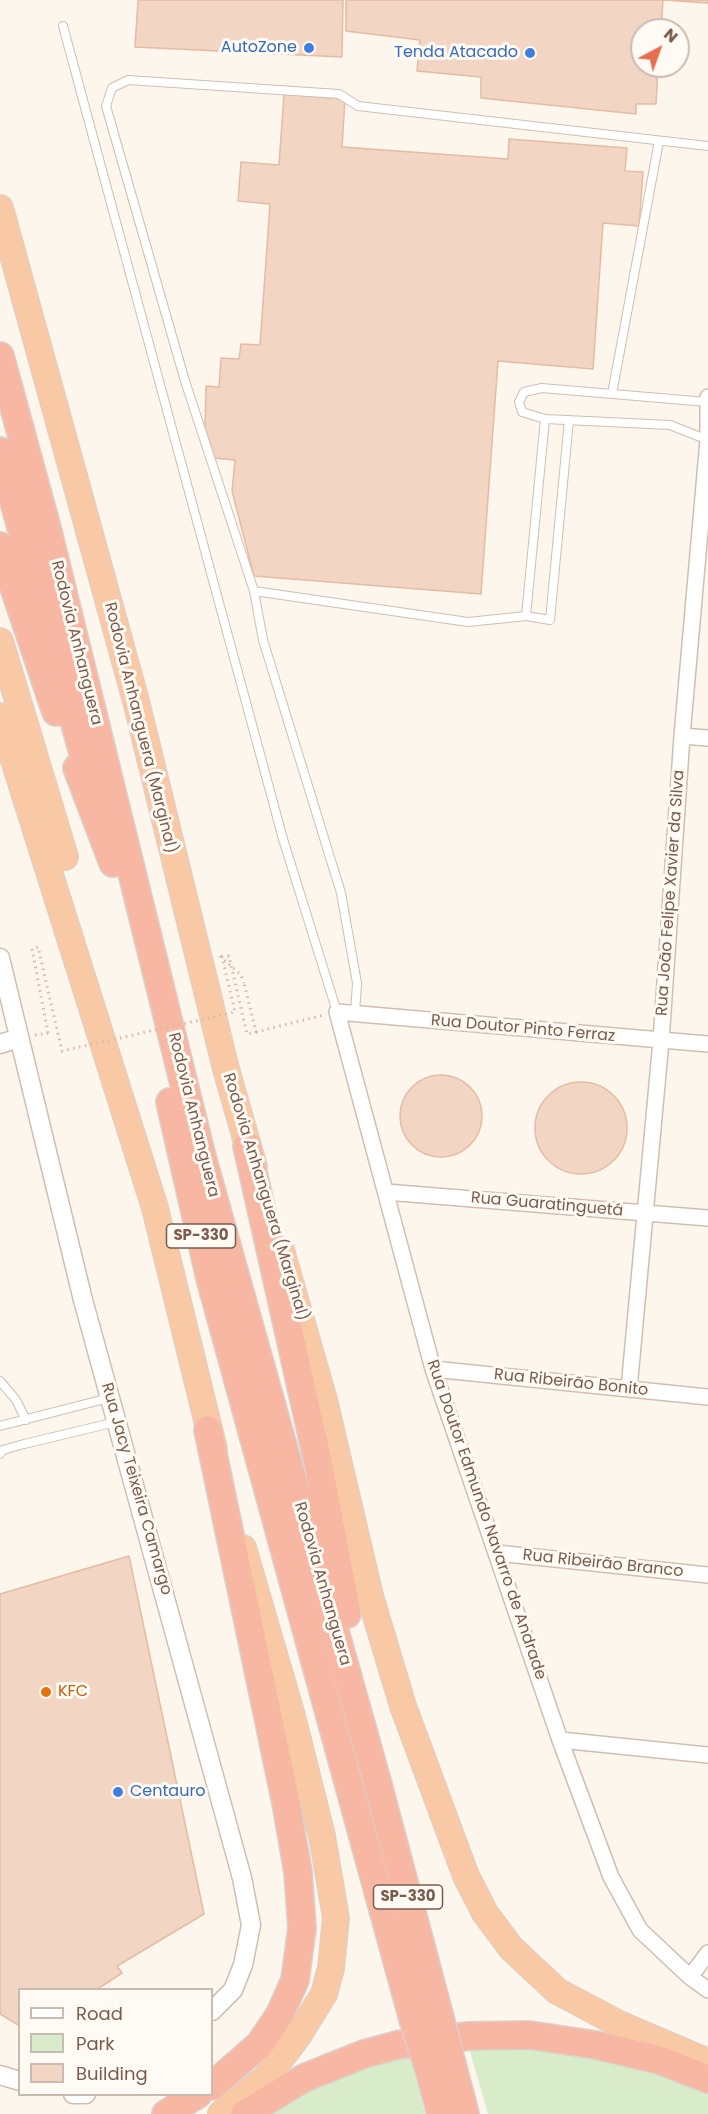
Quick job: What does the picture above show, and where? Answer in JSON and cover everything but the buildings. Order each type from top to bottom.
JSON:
[{"type":"highway","name":"Rodovia Anhanguera (Marginal)","points":[[0,208],[133,690],[226,1069],[247,1146],[288,1268],[324,1400],[370,1596],[403,1706],[476,1894],[485,1913],[511,1948],[557,1991],[621,2025],[708,2062]]},
{"type":"highway","name":"Rodovia Anhanguera","points":[[0,356],[47,528],[202,1157],[377,1780],[439,2014],[441,2114]]},
{"type":"highway","name":"Rodovia Anhanguera","points":[[0,451],[113,863],[210,1278],[413,2019],[465,2114]]},
{"type":"highway","points":[[0,546],[44,681],[113,863]]},
{"type":"highway","points":[[0,641],[106,992],[132,1136]]},
{"type":"highway","points":[[0,716],[165,1248],[208,1430],[298,1872],[302,1928],[295,1980],[280,2014],[260,2044],[213,2085]]},
{"type":"highway","points":[[247,1146],[318,1462],[377,1780]]},
{"type":"highway","points":[[208,1430],[295,1727],[322,1836],[336,1918],[331,1968],[324,1994],[298,2037],[266,2078],[221,2114]]},
{"type":"highway","points":[[245,2114],[304,2078],[364,2054],[397,2045],[469,2036],[529,2035],[596,2045],[659,2060],[708,2079]]},
{"type":"highway","points":[[166,2114],[195,2096]]},
{"type":"street","name":"Rua João Felipe Xavier da Silva","points":[[629,1389],[647,1213],[661,1041],[682,736],[708,440],[708,397]]},
{"type":"street","points":[[682,736],[708,738]]},
{"type":"street","name":"Rua Jacy Teixeira Camargo","points":[[0,958],[76,1271],[239,1867],[251,1925],[243,1965],[233,1990],[213,2010]]},
{"type":"street","name":"Rua Doutor Pinto Ferraz","points":[[337,1012],[708,1044]]},
{"type":"street","name":"Rua Doutor Edmundo Navarro de Andrade","points":[[337,1012],[434,1369],[560,1740],[611,1877],[640,1930],[690,1977],[708,1990]]},
{"type":"street","points":[[0,1044],[19,1038]]},
{"type":"street","name":"Rua Guaratinguetá","points":[[386,1192],[708,1218]]},
{"type":"street","name":"Rua Ribeirão Bonito","points":[[434,1369],[708,1397]]},
{"type":"street","name":"Rua Ribeirão Branco","points":[[497,1553],[708,1575]]},
{"type":"street","points":[[560,1740],[708,1755]]},
{"type":"street","points":[[690,1977],[708,1953]]},
{"type":"street","points":[[0,2075],[18,2080]]},
{"type":"lane","points":[[63,26],[283,839],[337,1012]]},
{"type":"lane","points":[[355,1014],[357,983],[341,893],[263,640],[254,591],[185,381],[106,106],[112,88],[128,80],[339,94],[358,106],[708,146]]},
{"type":"lane","points":[[612,394],[659,141]]},
{"type":"lane","points":[[707,402],[542,387],[524,392],[519,402],[522,412],[545,419],[670,425],[708,440]]},
{"type":"lane","points":[[526,616],[545,419]]},
{"type":"lane","points":[[254,591],[468,622],[526,616],[550,620],[569,420]]},
{"type":"lane","points":[[0,1381],[16,1400],[26,1420]]},
{"type":"lane","points":[[0,1426],[110,1397]]},
{"type":"lane","points":[[0,1454],[3,1450],[24,1444],[118,1421]]},
{"type":"path","points":[[48,1033],[32,949],[38,947],[62,1051],[235,1012],[222,957],[229,956],[248,1034],[337,1012]]},
{"type":"path","points":[[244,983],[256,1032]]},
{"type":"green space","points":[[515,2047],[607,2058],[708,2089],[708,2114],[488,2114],[469,2048]]},
{"type":"green space","points":[[409,2052],[425,2114],[266,2114],[346,2070]]},
{"type":"place","name":"AutoZone","points":[[309,48]]},
{"type":"place","name":"Tenda Atacado","points":[[530,53]]},
{"type":"place","name":"KFC","points":[[46,1692]]},
{"type":"place","name":"Centauro","points":[[118,1792]]}]
